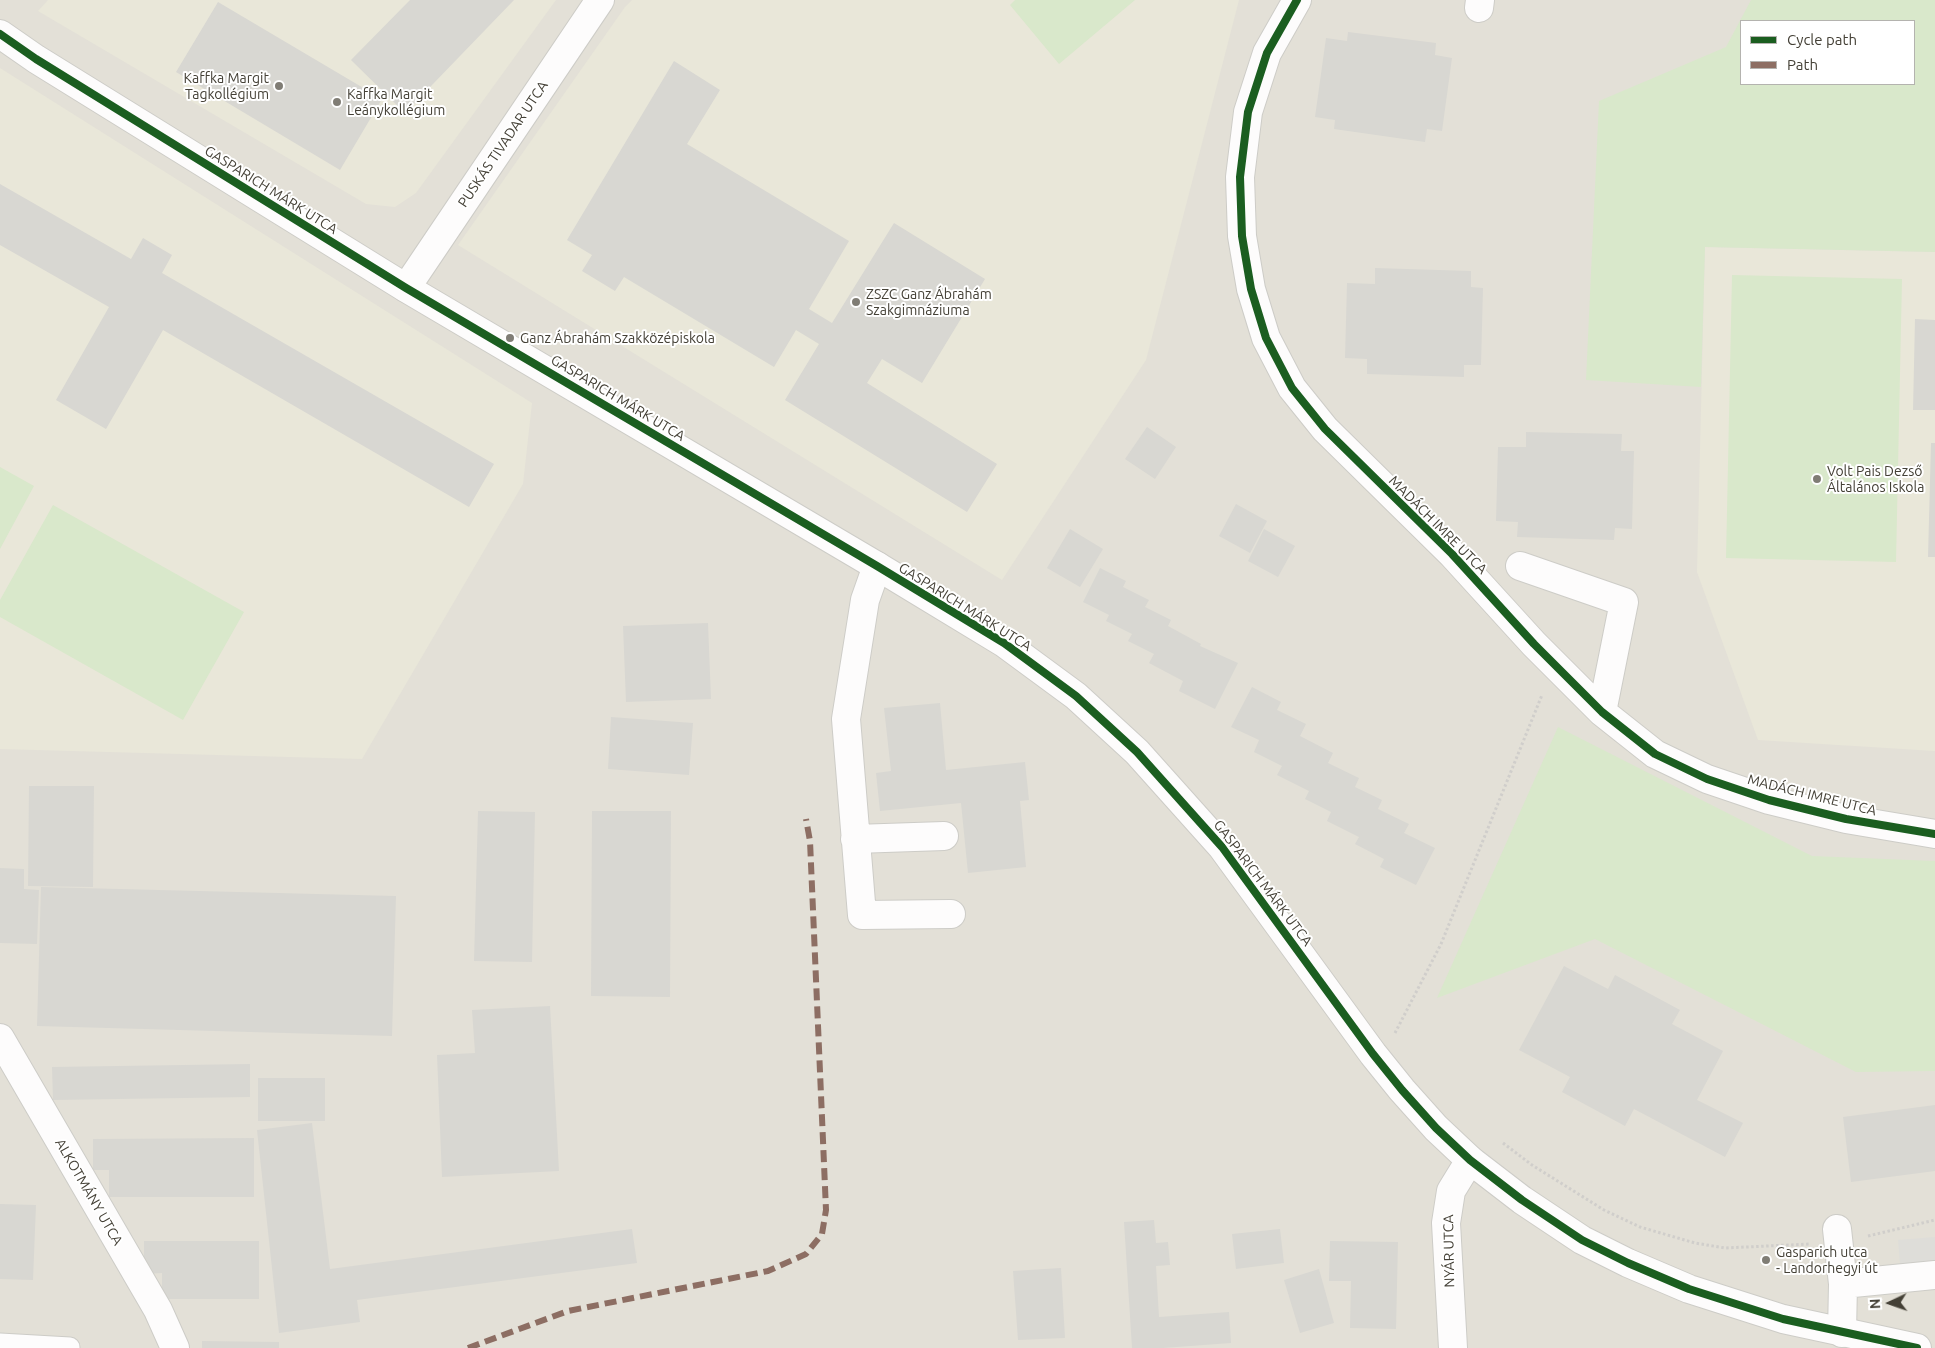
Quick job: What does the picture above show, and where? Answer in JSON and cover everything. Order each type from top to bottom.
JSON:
[{"type":"street","name":"PUSKÁS TIVADAR UTCA","points":[[406,288],[600,0]]},
{"type":"street","name":"MADÁCH IMRE UTCA","points":[[1297,0],[1267,53],[1248,112],[1240,176],[1242,236],[1251,289],[1266,338],[1292,388],[1325,429],[1452,554],[1554,664],[1602,712],[1655,754],[1707,779],[1769,800],[1846,820],[1935,834]]},
{"type":"street","name":"GASPARICH MÁRK UTCA","points":[[0,34],[44,64],[406,288],[1004,643],[1076,696],[1138,752],[1222,847],[1373,1054],[1402,1090],[1436,1128],[1470,1160],[1522,1200],[1582,1240],[1628,1263],[1689,1289],[1783,1319],[1917,1348]]},
{"type":"street","points":[[877,566],[865,600],[846,719],[862,915],[951,914]]},
{"type":"street","points":[[1520,566],[1624,602],[1602,712]]},
{"type":"street","points":[[855,839],[944,836]]},
{"type":"street","name":"ALKOTMÁNY UTCA","points":[[0,1038],[158,1310],[175,1348]]},
{"type":"street","name":"NYÁR UTCA","points":[[1453,1348],[1446,1222],[1451,1191],[1470,1160]]},
{"type":"street","points":[[1838,1235],[1843,1284],[1842,1333]]},
{"type":"street","points":[[1843,1284],[1935,1275]]},
{"type":"lane","points":[[0,1343],[70,1347]]},
{"type":"path","points":[[1373,1054],[1396,1032],[1441,944],[1554,664]]},
{"type":"path","points":[[1396,1032],[1400,1040]]},
{"type":"path","points":[[1495,1138],[1532,1165],[1596,1205],[1640,1227],[1694,1243],[1725,1248],[1838,1235],[1935,1220]]},
{"type":"shaded area","points":[[0,0],[1935,0],[1935,1348],[0,1348]]},
{"type":"shaded area","name":"Kaffka Margit Leánykollégium","points":[[48,0],[556,0],[416,193],[395,207],[366,204],[38,11]]},
{"type":"shaded area","name":"ZSZC Ganz Ábrahám Szakgimnáziuma","points":[[632,0],[1239,0],[1146,360],[1002,580],[458,245],[625,7]]},
{"type":"shaded area","points":[[0,68],[532,403],[523,484],[362,759],[0,749]]},
{"type":"shaded area","name":"Volt Pais Dezső Általános Iskola","points":[[1705,247],[1935,252],[1935,751],[1758,740],[1697,572]]},
{"type":"shaded area","points":[[1935,1237],[1935,1275],[1901,1278],[1898,1240]]},
{"type":"green space","points":[[1015,0],[1135,0],[1059,64],[1010,5]]},
{"type":"green space","points":[[1751,0],[1935,0],[1935,252],[1705,247],[1701,387],[1586,380],[1599,101],[1726,47],[1740,21],[1740,85],[1915,85],[1915,20],[1740,20]]},
{"type":"green space","points":[[1732,275],[1902,279],[1896,562],[1726,558]]},
{"type":"green space","points":[[0,467],[34,486],[0,549]]},
{"type":"green space","points":[[53,505],[244,612],[183,720],[0,617],[0,600]]},
{"type":"green space","points":[[1558,727],[1812,856],[1935,861],[1935,1071],[1856,1072],[1595,939],[1437,998]]},
{"type":"building","points":[[410,0],[514,0],[405,113],[351,60]]},
{"type":"building","name":"Kaffka Margit Tagkollégium","points":[[218,2],[382,99],[340,170],[176,72]]},
{"type":"building","points":[[1348,32],[1436,43],[1435,55],[1452,58],[1442,131],[1427,129],[1425,142],[1334,129],[1335,120],[1315,117],[1326,38],[1347,41]]},
{"type":"building","points":[[674,61],[720,90],[687,144],[849,241],[809,309],[832,323],[894,223],[985,279],[922,383],[882,359],[867,383],[997,464],[967,512],[785,400],[819,344],[796,330],[774,367],[624,277],[615,291],[582,271],[592,255],[567,240]]},
{"type":"building","points":[[0,184],[131,259],[143,238],[172,255],[162,273],[494,464],[469,507],[163,330],[106,429],[56,400],[109,307],[0,245]]},
{"type":"building","points":[[1375,268],[1471,271],[1471,287],[1483,288],[1481,365],[1464,365],[1464,377],[1367,374],[1367,359],[1345,358],[1347,283],[1375,284]]},
{"type":"building","points":[[1915,319],[1935,320],[1935,410],[1913,410]]},
{"type":"building","points":[[1147,427],[1176,447],[1155,479],[1125,459]]},
{"type":"building","points":[[1526,432],[1622,434],[1621,451],[1634,451],[1632,529],[1615,528],[1614,540],[1517,537],[1518,522],[1496,521],[1498,447],[1526,447]]},
{"type":"building","points":[[1931,443],[1935,443],[1935,557],[1928,557]]},
{"type":"building","points":[[1236,504],[1267,521],[1250,553],[1219,536]]},
{"type":"building","points":[[1070,529],[1103,549],[1080,587],[1047,568]]},
{"type":"building","points":[[1264,529],[1295,546],[1278,577],[1248,561]]},
{"type":"building","points":[[1100,568],[1126,581],[1123,587],[1149,600],[1145,607],[1171,620],[1168,626],[1201,644],[1200,646],[1238,663],[1215,709],[1179,691],[1183,681],[1149,663],[1154,654],[1128,641],[1132,634],[1106,621],[1109,615],[1083,602]]},
{"type":"building","points":[[708,623],[711,699],[626,702],[623,626]]},
{"type":"building","points":[[1252,687],[1281,702],[1277,710],[1306,724],[1300,736],[1333,753],[1328,763],[1359,778],[1355,787],[1382,800],[1378,809],[1409,824],[1404,833],[1435,848],[1416,885],[1380,867],[1384,859],[1355,844],[1359,837],[1327,821],[1331,812],[1305,799],[1309,791],[1277,775],[1282,766],[1254,752],[1259,740],[1231,727]]},
{"type":"building","points":[[940,703],[946,770],[1025,762],[1029,800],[1020,801],[1026,867],[968,873],[961,803],[880,811],[876,773],[891,771],[884,708]]},
{"type":"building","points":[[611,717],[693,723],[689,775],[608,769]]},
{"type":"building","points":[[29,786],[94,786],[93,887],[28,886]]},
{"type":"building","points":[[478,811],[535,812],[532,962],[474,961]]},
{"type":"building","points":[[592,811],[671,811],[670,997],[591,996]]},
{"type":"building","points":[[0,868],[24,869],[24,889],[39,890],[37,944],[0,943]]},
{"type":"building","points":[[41,887],[396,896],[392,1036],[37,1026]]},
{"type":"building","points":[[1564,966],[1608,989],[1615,975],[1680,1010],[1672,1024],[1723,1051],[1697,1100],[1743,1123],[1725,1157],[1634,1109],[1625,1126],[1562,1092],[1570,1077],[1519,1050]]},
{"type":"building","points":[[550,1006],[559,1171],[442,1177],[437,1055],[475,1053],[472,1010]]},
{"type":"building","points":[[250,1064],[250,1097],[53,1100],[52,1067]]},
{"type":"building","points":[[258,1078],[325,1078],[325,1121],[258,1121]]},
{"type":"building","points":[[1935,1105],[1935,1171],[1851,1182],[1843,1117]]},
{"type":"building","points":[[312,1123],[330,1269],[632,1229],[637,1263],[357,1300],[360,1322],[279,1333],[257,1130]]},
{"type":"building","points":[[254,1138],[254,1197],[109,1197],[109,1170],[93,1170],[93,1139]]},
{"type":"building","points":[[0,1204],[36,1205],[33,1280],[0,1279]]},
{"type":"building","points":[[1154,1220],[1156,1243],[1168,1242],[1170,1265],[1156,1266],[1159,1317],[1229,1312],[1231,1343],[1163,1348],[1132,1348],[1124,1222]]},
{"type":"building","points":[[1280,1229],[1284,1263],[1236,1269],[1232,1234]]},
{"type":"building","points":[[144,1241],[259,1241],[259,1299],[162,1299],[162,1273],[144,1274]]},
{"type":"building","points":[[1330,1241],[1398,1242],[1396,1329],[1350,1328],[1351,1281],[1329,1281]]},
{"type":"building","points":[[1061,1268],[1065,1338],[1018,1340],[1013,1271]]},
{"type":"building","points":[[1319,1269],[1334,1323],[1300,1333],[1284,1280]]},
{"type":"building","points":[[202,1341],[279,1342],[279,1348],[202,1348]]},
{"type":"marked path","points":[[468,1348],[568,1311],[768,1271],[806,1254],[822,1234],[826,1210],[810,841],[806,819]]},
{"type":"cycle path","points":[[1297,0],[1267,53],[1248,112],[1240,177],[1242,236],[1251,289],[1266,338],[1292,388],[1325,429],[1452,554],[1534,644],[1602,712],[1655,754],[1707,779],[1769,800],[1846,819],[1935,834]]},
{"type":"cycle path","points":[[0,34],[36,59],[406,288],[1004,643],[1076,696],[1137,752],[1222,847],[1373,1054],[1402,1090],[1436,1128],[1470,1160],[1522,1200],[1582,1240],[1628,1263],[1689,1289],[1783,1319],[1917,1348]]},
{"type":"place","name":"Kaffka Margit Tagkollégium","points":[[279,86]]},
{"type":"place","name":"Kaffka Margit Leánykollégium","points":[[337,102]]},
{"type":"place","name":"ZSZC Ganz Ábrahám Szakgimnáziuma","points":[[856,302]]},
{"type":"place","name":"Ganz Ábrahám Szakközépiskola","points":[[510,338]]},
{"type":"place","name":"Volt Pais Dezső Általános Iskola","points":[[1817,479]]},
{"type":"place","name":"Gasparich utca - Landorhegyi út","points":[[1766,1260]]}]
